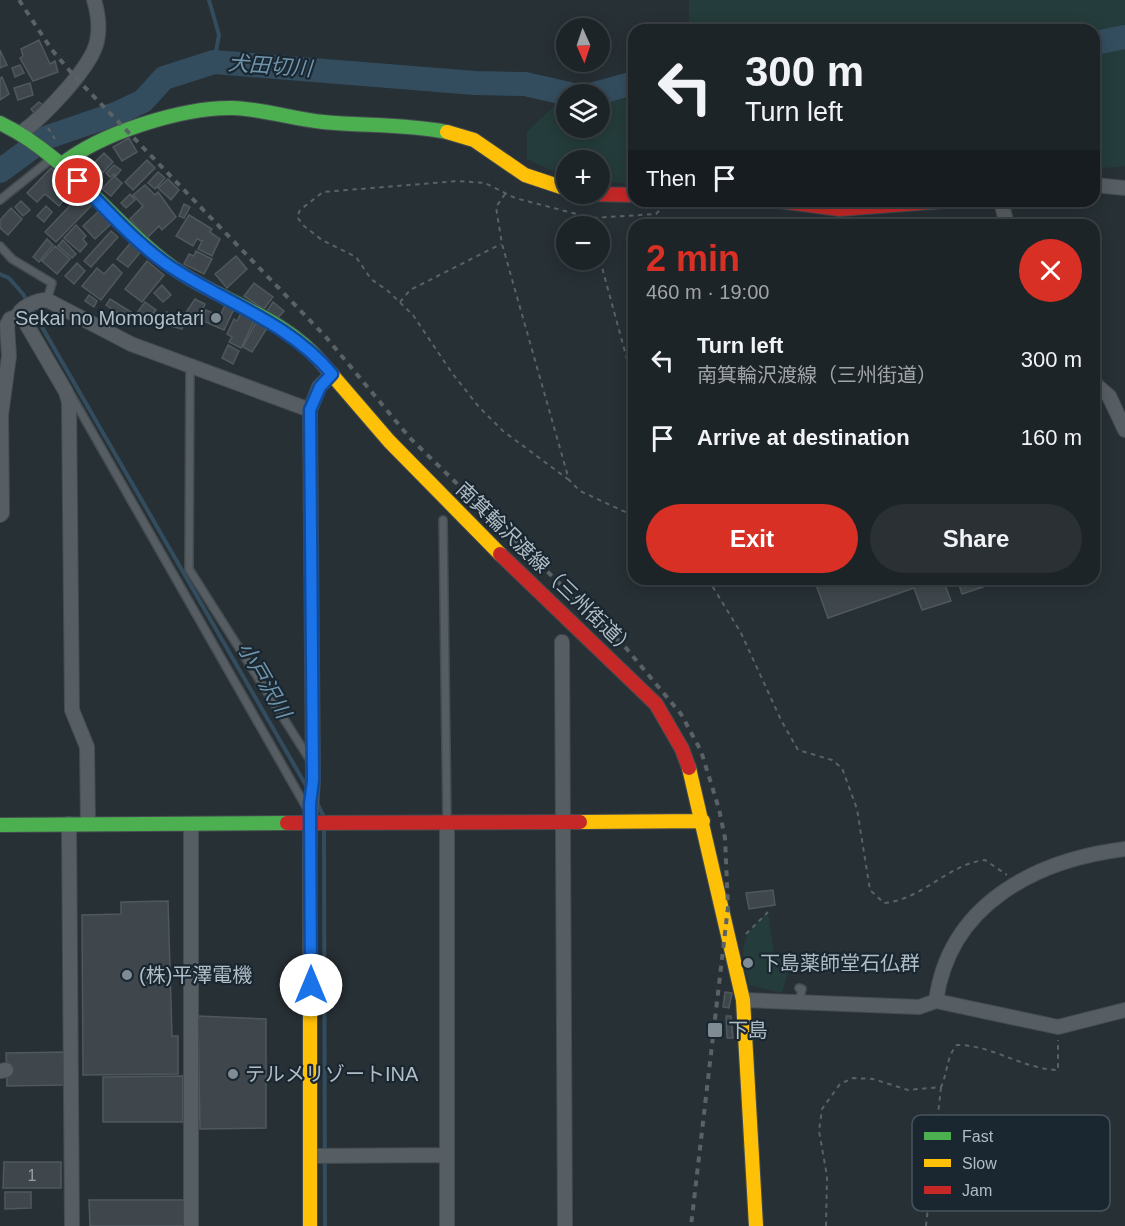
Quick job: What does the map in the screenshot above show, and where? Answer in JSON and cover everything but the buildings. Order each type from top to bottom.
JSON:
[{"type":"street","points":[[24,135],[52,107],[94,52],[99,26],[94,0]]},
{"type":"street","points":[[54,159],[68,158],[86,147],[176,118],[232,108],[321,122],[436,130],[468,137],[520,172],[556,185]]},
{"type":"street","name":"南箕輪沢渡線（三州街道）","points":[[0,123],[24,135],[54,159],[165,262],[291,334],[314,353],[389,441],[494,548],[656,704],[682,749],[704,821],[743,1000],[750,1157],[756,1226]]},
{"type":"street","points":[[1100,186],[1125,188]]},
{"type":"street","points":[[610,194],[628,195]]},
{"type":"street","points":[[802,207],[809,209],[860,207]]},
{"type":"street","points":[[30,307],[310,410]]},
{"type":"street","points":[[30,307],[24,320],[66,392],[69,402],[72,710],[87,747],[88,824]]},
{"type":"street","points":[[0,515],[2,513],[1,415],[9,356],[7,325],[10,319],[30,307]]},
{"type":"street","points":[[310,1226],[313,1156],[311,817],[313,765],[310,410],[320,387],[332,374]]},
{"type":"street","points":[[1100,388],[1109,396],[1125,430]]},
{"type":"street","points":[[562,642],[565,1226]]},
{"type":"street","points":[[0,825],[88,824],[159,829],[191,824],[311,817],[334,824],[704,821]]},
{"type":"street","points":[[447,822],[445,1155],[447,1226]]},
{"type":"street","points":[[69,824],[70,1219]]},
{"type":"street","points":[[191,824],[191,1226]]},
{"type":"street","points":[[936,1001],[939,978],[950,950],[970,920],[996,896],[1013,884],[1073,858],[1125,849]]},
{"type":"street","points":[[743,1000],[919,1007],[936,1001],[1058,1027],[1125,1010]]},
{"type":"street","points":[[313,1156],[445,1155]]},
{"type":"lane","points":[[0,200],[54,159]]},
{"type":"lane","points":[[0,246],[12,259],[52,283],[30,307]]},
{"type":"lane","points":[[190,366],[189,569],[313,765]]},
{"type":"lane","points":[[66,392],[73,396],[311,817]]},
{"type":"lane","points":[[444,520],[447,822]]},
{"type":"lane","points":[[799,988],[802,989],[799,1003]]},
{"type":"path","points":[[43,120],[55,139]]},
{"type":"path","points":[[582,216],[548,209],[505,194],[485,183],[459,182],[323,192],[300,210],[297,217],[304,226],[322,240],[356,257],[371,279],[400,302],[419,322],[452,373],[479,407],[503,431],[569,480],[580,491],[628,513]]},
{"type":"path","points":[[505,194],[496,207],[501,244],[569,480]]},
{"type":"path","points":[[610,217],[656,214],[662,207]]},
{"type":"path","points":[[400,302],[410,290],[501,244]]},
{"type":"path","points":[[603,270],[628,363]]},
{"type":"path","points":[[712,585],[741,633],[781,720],[798,750],[832,760],[842,768],[857,809],[870,890],[877,899],[884,903],[904,900],[970,862],[985,860],[1006,874],[1013,884]]},
{"type":"path","points":[[745,941],[750,928],[768,912]]},
{"type":"path","points":[[938,1115],[941,1087],[948,1072],[949,1054],[957,1045],[990,1049],[1038,1069],[1058,1070],[1058,1027]]},
{"type":"path","points":[[826,1226],[827,1176],[819,1131],[822,1109],[840,1084],[853,1078],[873,1080],[908,1090],[941,1087]]},
{"type":"path","points":[[926,1226],[928,1211]]},
{"type":"green space","points":[[689,0],[1125,0],[1125,166],[1100,168],[1100,24],[689,24]]},
{"type":"green space","points":[[628,99],[628,183],[610,182],[610,150],[556,150],[556,173],[527,159],[527,132],[556,104],[556,138],[610,138],[610,100]]},
{"type":"green space","points":[[768,912],[774,955],[790,964],[782,993],[749,985],[744,962],[746,937]]},
{"type":"waterway","points":[[209,0],[219,35],[214,62]]},
{"type":"waterway","name":"犬田切川","points":[[1100,42],[1125,37]]},
{"type":"waterway","name":"犬田切川","points":[[0,171],[45,138],[118,113],[143,101],[164,78],[214,62],[475,83],[525,84],[556,91]]},
{"type":"waterway","name":"犬田切川","points":[[610,90],[628,85]]},
{"type":"waterway","name":"小戸沢川","points":[[0,274],[9,278],[23,294],[308,789]]},
{"type":"waterway","name":"小戸沢川","points":[[317,803],[324,817]]},
{"type":"waterway","name":"小戸沢川","points":[[324,828],[325,1226]]},
{"type":"railway","points":[[19,0],[52,50],[75,77],[325,336],[410,438],[626,648],[681,714],[701,751],[719,809],[725,838],[728,907],[691,1226]]},
{"type":"traffic: fast","points":[[61,165],[97,142],[143,124],[167,117],[213,109],[256,110],[323,122],[401,126],[447,132]]},
{"type":"traffic: fast","points":[[0,123],[45,151],[164,261],[203,286],[286,331],[305,345],[321,362]]},
{"type":"traffic: fast","points":[[0,825],[287,823]]},
{"type":"traffic: slow","points":[[447,132],[474,140],[525,175],[556,185]]},
{"type":"traffic: slow","points":[[321,362],[389,441],[500,554]]},
{"type":"traffic: slow","points":[[689,768],[743,1000],[756,1226]]},
{"type":"traffic: slow","points":[[580,822],[703,821]]},
{"type":"traffic: slow","points":[[310,973],[310,1226]]},
{"type":"traffic: jam","points":[[610,194],[628,195]]},
{"type":"traffic: jam","points":[[825,207],[840,209],[866,207]]},
{"type":"traffic: jam","points":[[500,554],[656,704],[682,749],[689,768]]},
{"type":"traffic: jam","points":[[287,823],[580,822]]},
{"type":"traffic: jam","points":[[310,824],[310,973]]},
{"type":"place","name":"Sekai no Momogatari","points":[[216,318]]},
{"type":"place","name":"下島薬師堂石仏群","points":[[748,963]]},
{"type":"place","name":"(株)平澤電機","points":[[127,975]]},
{"type":"place","name":"下島","points":[[715,1030]]},
{"type":"place","name":"テルメリゾートINA","points":[[233,1074]]},
{"type":"route","points":[[78,181],[144,245],[165,262],[291,334],[314,353],[332,374],[320,387],[310,410],[313,780],[310,804],[311,985]]}]
